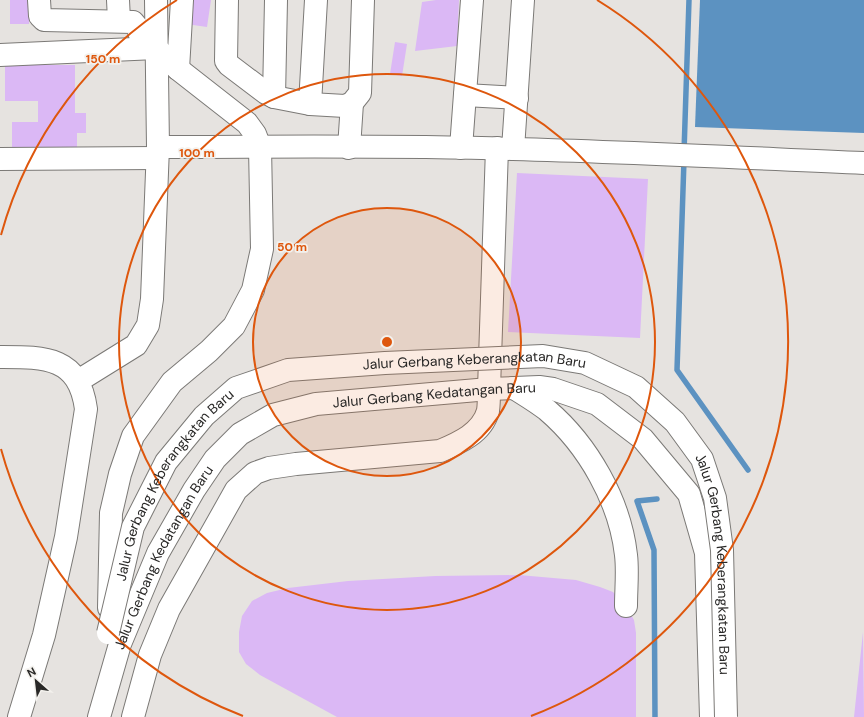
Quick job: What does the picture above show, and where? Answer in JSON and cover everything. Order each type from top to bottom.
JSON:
[{"type":"street","points":[[39,0],[40,16],[44,20],[119,10],[136,25],[150,48],[178,68],[247,123],[255,134],[260,147],[262,249],[253,290],[234,326],[209,351],[172,382],[133,436],[120,474],[111,513],[108,633],[99,717]]},
{"type":"street","points":[[78,381],[136,344],[148,325],[152,300],[157,153],[150,48],[156,0]]},
{"type":"street","points":[[178,68],[182,0]]},
{"type":"street","points":[[227,0],[226,61],[229,65],[274,97],[310,104],[345,106],[352,103],[360,93],[363,0]]},
{"type":"street","points":[[274,97],[276,0]]},
{"type":"street","points":[[310,104],[316,0]]},
{"type":"street","points":[[461,148],[472,0]]},
{"type":"street","points":[[133,717],[150,654],[170,609],[236,490],[255,473],[269,468],[296,464],[440,451],[461,443],[480,427],[488,411],[505,148],[516,98],[523,0]]},
{"type":"street","points":[[0,55],[150,48]]},
{"type":"street","points":[[465,95],[516,98]]},
{"type":"street","points":[[349,148],[352,103]]},
{"type":"street","points":[[0,159],[157,153],[260,147],[505,148],[644,152],[703,157],[864,163]]},
{"type":"street","points":[[0,356],[38,357],[55,361],[68,370],[78,381],[84,394],[86,409],[66,537],[44,635],[19,717]]},
{"type":"street","name":"Jalur Gerbang Keberangkatan Baru","points":[[108,633],[133,527],[166,462],[204,416],[236,388],[288,370],[385,363],[543,356],[585,363],[636,387],[675,422],[702,459],[715,498],[722,550],[726,717]]},
{"type":"street","name":"Jalur Gerbang Kedatangan Baru","points":[[99,717],[120,644],[158,553],[194,490],[215,459],[240,434],[273,415],[316,404],[489,389],[540,387],[554,389],[597,404],[643,439],[689,494],[706,553],[710,717]]},
{"type":"street","points":[[514,388],[547,411],[574,438],[599,475],[618,516],[626,555],[626,606]]},
{"type":"water","points":[[700,0],[864,0],[864,133],[695,127]]},
{"type":"building","points":[[10,0],[30,0],[29,24],[10,24]]},
{"type":"building","points":[[189,0],[211,0],[207,27],[186,24]]},
{"type":"building","points":[[436,0],[459,0],[457,46],[415,51],[422,2]]},
{"type":"building","points":[[395,42],[407,44],[402,76],[390,74]]},
{"type":"building","points":[[5,65],[75,65],[75,113],[86,113],[86,133],[77,133],[77,153],[12,153],[12,122],[38,122],[38,101],[5,101]]},
{"type":"building","points":[[517,173],[648,179],[640,338],[508,332]]},
{"type":"building","points":[[519,575],[576,580],[613,592],[626,606],[634,620],[636,633],[636,717],[337,717],[260,675],[246,664],[239,652],[239,632],[242,616],[252,601],[267,593],[288,588],[348,581],[435,576]]},
{"type":"building","points":[[863,632],[864,717],[854,717]]},
{"type":"waterway","points":[[684,152],[689,0]]},
{"type":"waterway","points":[[684,160],[677,370],[748,470]]},
{"type":"waterway","points":[[655,717],[654,550],[637,501],[657,499]]}]
